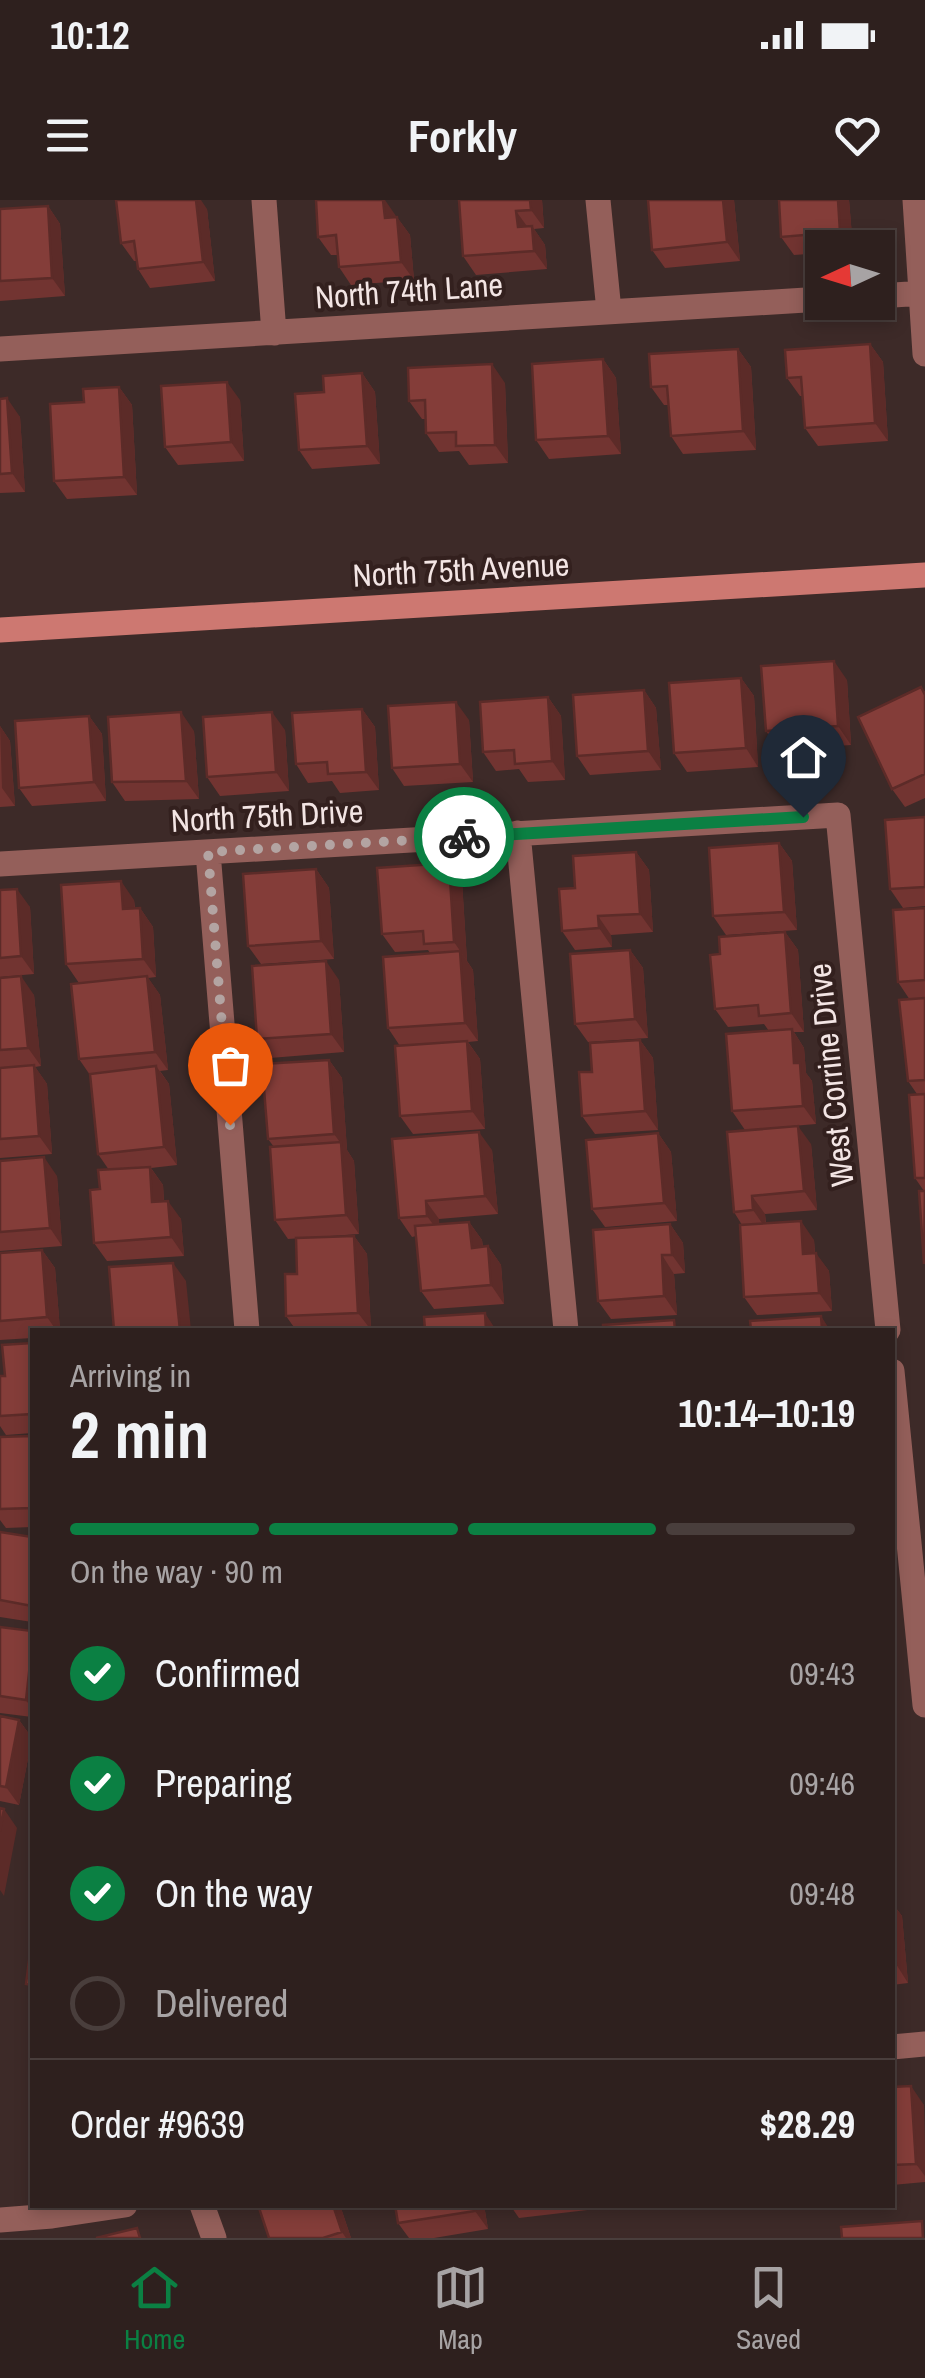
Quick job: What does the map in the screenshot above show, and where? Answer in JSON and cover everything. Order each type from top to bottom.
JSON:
[{"type":"main road","name":"North 75th Avenue","points":[[0,630],[925,575]]},
{"type":"street","points":[[264,200],[274,332]]},
{"type":"street","points":[[598,200],[609,310]]},
{"type":"street","points":[[915,200],[925,354]]},
{"type":"street","points":[[895,295],[923,293]]},
{"type":"street","name":"North 74th Lane","points":[[0,349],[805,300]]},
{"type":"street","name":"North 75th Drive","points":[[0,864],[838,815]]},
{"type":"street","name":"West Corrine Drive","points":[[838,815],[888,1328]]},
{"type":"street","points":[[518,833],[566,1328]]},
{"type":"street","points":[[208,852],[246,1328]]},
{"type":"street","points":[[895,1401],[925,1705]]},
{"type":"street","points":[[895,2047],[925,2044]]},
{"type":"street","points":[[0,2220],[105,2208]]},
{"type":"street","points":[[203,2208],[214,2238]]},
{"type":"building","points":[[116,200],[196,200],[203,262],[138,269],[134,241],[121,243]]},
{"type":"building","points":[[316,200],[383,200],[385,218],[397,217],[401,262],[339,267],[336,235],[318,237]]},
{"type":"building","points":[[459,200],[530,200],[531,210],[516,211],[518,227],[532,226],[534,251],[463,256]]},
{"type":"building","points":[[648,200],[723,200],[727,242],[652,250]]},
{"type":"building","points":[[779,200],[838,200],[840,230],[805,230],[805,235],[781,237]]},
{"type":"building","points":[[48,206],[52,278],[0,281],[0,209]]},
{"type":"building","points":[[870,344],[875,423],[805,428],[801,377],[787,378],[785,350]]},
{"type":"building","points":[[738,349],[743,431],[671,436],[667,386],[651,387],[649,354]]},
{"type":"building","points":[[603,359],[608,436],[536,440],[532,364]]},
{"type":"building","points":[[492,364],[495,445],[456,446],[456,432],[426,433],[425,400],[409,401],[408,368]]},
{"type":"building","points":[[362,373],[367,446],[299,450],[295,394],[324,392],[323,376]]},
{"type":"building","points":[[227,382],[231,442],[165,447],[161,386]]},
{"type":"building","points":[[119,387],[124,477],[54,481],[50,404],[84,402],[83,389]]},
{"type":"building","points":[[7,398],[12,473],[0,474],[0,399]]},
{"type":"building","points":[[834,661],[838,726],[766,731],[761,666]]},
{"type":"building","points":[[741,678],[746,748],[674,753],[669,683]]},
{"type":"building","points":[[921,687],[925,695],[925,774],[892,789],[858,717]]},
{"type":"building","points":[[644,690],[648,751],[577,756],[573,695]]},
{"type":"building","points":[[548,697],[552,761],[515,764],[514,750],[483,752],[480,702]]},
{"type":"building","points":[[456,702],[460,764],[392,768],[388,706]]},
{"type":"building","points":[[362,709],[366,772],[328,774],[327,762],[296,764],[292,713]]},
{"type":"building","points":[[181,712],[186,781],[112,782],[108,717]]},
{"type":"building","points":[[272,712],[276,772],[207,777],[203,717]]},
{"type":"building","points":[[89,716],[94,782],[19,788],[15,721]]},
{"type":"building","points":[[925,817],[925,887],[890,889],[885,820]]},
{"type":"building","points":[[779,843],[784,912],[713,916],[709,848]]},
{"type":"building","points":[[636,852],[640,914],[598,916],[599,928],[562,931],[559,889],[575,888],[573,856]]},
{"type":"building","points":[[449,863],[454,942],[424,944],[423,931],[382,934],[377,868]]},
{"type":"building","points":[[316,869],[321,941],[248,946],[243,874]]},
{"type":"building","points":[[121,881],[123,909],[140,908],[143,959],[66,964],[61,885]]},
{"type":"building","points":[[17,889],[21,956],[0,958],[0,890]]},
{"type":"building","points":[[925,908],[925,980],[898,982],[893,910]]},
{"type":"building","points":[[785,932],[791,1013],[759,1016],[758,1005],[715,1009],[710,955],[720,954],[719,937]]},
{"type":"building","points":[[630,950],[635,1019],[575,1024],[570,954]]},
{"type":"building","points":[[460,951],[465,1023],[388,1028],[383,957]]},
{"type":"building","points":[[326,961],[331,1034],[257,1039],[252,966]]},
{"type":"building","points":[[21,976],[28,1048],[0,1050],[0,978]]},
{"type":"building","points":[[147,976],[155,1052],[79,1059],[71,984]]},
{"type":"building","points":[[925,998],[925,1080],[908,1081],[899,1000]]},
{"type":"building","points":[[792,1029],[794,1063],[800,1063],[803,1106],[732,1111],[726,1034]]},
{"type":"building","points":[[640,1040],[645,1111],[582,1116],[579,1072],[592,1072],[590,1043]]},
{"type":"building","points":[[467,1041],[472,1111],[400,1116],[395,1046]]},
{"type":"building","points":[[329,1060],[334,1134],[268,1139],[262,1064]]},
{"type":"building","points":[[34,1065],[39,1136],[0,1139],[0,1068]]},
{"type":"building","points":[[156,1066],[164,1147],[98,1154],[90,1074]]},
{"type":"building","points":[[925,1094],[925,1178],[915,1178],[909,1095]]},
{"type":"building","points":[[798,1126],[804,1191],[752,1196],[753,1210],[734,1212],[727,1132]]},
{"type":"building","points":[[479,1132],[485,1196],[426,1201],[427,1216],[399,1218],[392,1139]]},
{"type":"building","points":[[658,1133],[664,1203],[592,1209],[586,1140]]},
{"type":"building","points":[[341,1142],[346,1215],[275,1220],[270,1147]]},
{"type":"building","points":[[44,1157],[50,1228],[0,1232],[0,1161]]},
{"type":"building","points":[[150,1167],[152,1202],[168,1201],[171,1237],[94,1243],[90,1190],[100,1189],[98,1170]]},
{"type":"building","points":[[919,1191],[925,1191],[924,1264]]},
{"type":"building","points":[[801,1221],[803,1254],[816,1253],[819,1293],[744,1297],[740,1225]]},
{"type":"building","points":[[469,1222],[472,1248],[488,1246],[491,1285],[421,1291],[415,1226]]},
{"type":"building","points":[[670,1224],[672,1255],[662,1255],[664,1296],[598,1301],[593,1230]]},
{"type":"building","points":[[354,1236],[358,1313],[286,1316],[285,1274],[297,1274],[296,1238]]},
{"type":"building","points":[[42,1250],[47,1317],[0,1321],[0,1253]]},
{"type":"building","points":[[173,1263],[180,1328],[114,1328],[109,1267]]},
{"type":"building","points":[[485,1313],[486,1328],[425,1328],[424,1317]]},
{"type":"building","points":[[821,1316],[822,1328],[751,1328],[750,1321]]},
{"type":"building","points":[[674,1320],[675,1328],[603,1328]]},
{"type":"building","points":[[30,1343],[30,1414],[0,1416],[0,1376],[5,1376],[2,1345]]},
{"type":"building","points":[[30,1436],[30,1508],[0,1509],[0,1437]]},
{"type":"building","points":[[0,1532],[30,1537],[30,1606],[0,1600]]},
{"type":"building","points":[[0,1627],[30,1631],[26,1700],[0,1696]]},
{"type":"building","points":[[0,1716],[19,1720],[6,1787],[0,1786]]},
{"type":"building","points":[[30,1953],[30,1985],[26,1984]]},
{"type":"building","points":[[911,2086],[916,2164],[895,2165],[895,2087]]},
{"type":"building","points":[[259,2208],[334,2208],[342,2232],[323,2238],[269,2238]]},
{"type":"building","points":[[396,2208],[474,2208],[475,2211],[398,2223]]},
{"type":"building","points":[[922,2221],[923,2238],[842,2238],[841,2227]]},
{"type":"building","points":[[137,2228],[140,2238],[96,2238]]},
{"type":"way so far","points":[[230,1125],[208,852],[464,837]]},
{"type":"route","points":[[464,837],[803,817]]}]
